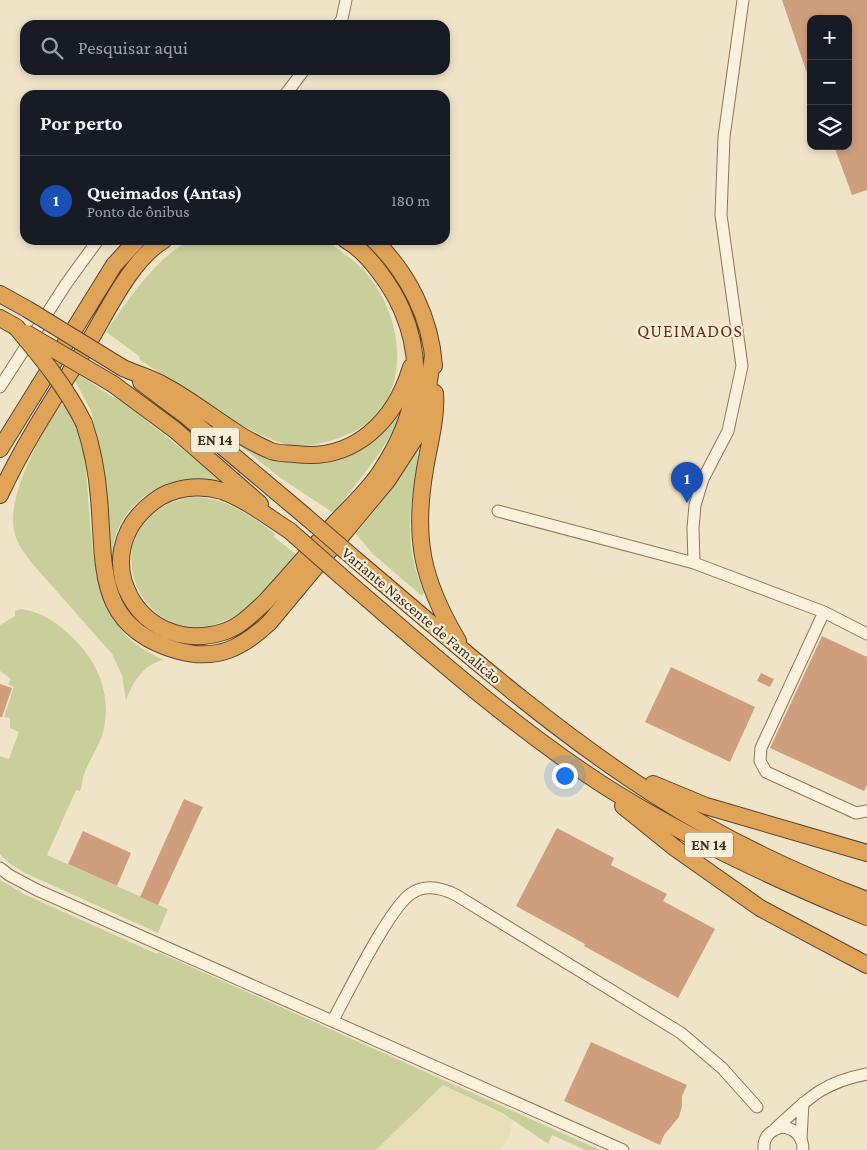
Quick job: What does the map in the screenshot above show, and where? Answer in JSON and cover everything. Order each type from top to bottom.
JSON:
[{"type":"highway","points":[[0,449],[114,265],[133,245]]},
{"type":"highway","points":[[0,495],[17,459],[128,278],[156,245]]},
{"type":"highway","points":[[290,531],[250,504],[222,491],[203,487],[182,488],[161,496],[145,508],[132,524],[123,544],[120,564],[124,587],[133,604],[149,620],[170,632],[199,637],[224,632],[247,619],[266,601],[381,472],[407,423],[414,401],[416,376],[411,331],[397,299],[377,269],[351,245]]},
{"type":"highway","points":[[379,245],[392,257],[413,289],[429,334],[433,356],[436,398],[419,519],[421,554],[430,584],[444,617],[464,652]]},
{"type":"highway","name":"Variante Nascente de Famalicão","points":[[0,294],[123,368],[185,415],[464,652],[553,723],[602,759],[689,816],[759,854],[867,900]]},
{"type":"highway","name":"Variante Nascente de Famalicão","points":[[0,318],[113,384],[209,458],[342,577],[455,673],[561,756],[604,785],[691,836],[787,884],[867,917]]},
{"type":"highway","points":[[16,327],[57,377],[72,399],[84,423],[95,467],[104,572],[108,591],[117,608],[130,625],[146,638],[162,646],[184,652],[222,654],[237,648],[254,637],[269,623],[387,481],[415,438],[426,399],[433,356]]},
{"type":"highway","points":[[123,368],[165,386],[238,435],[271,451],[305,456],[338,453],[370,436],[398,399],[414,358]]},
{"type":"highway","points":[[561,756],[676,848],[760,908],[867,965]]},
{"type":"highway","points":[[602,759],[706,806],[867,853]]},
{"type":"street","points":[[341,20],[346,0]]},
{"type":"street","points":[[694,563],[695,505],[702,479],[728,431],[742,366],[721,215],[724,137],[743,0]]},
{"type":"street","points":[[289,90],[300,75]]},
{"type":"street","points":[[0,387],[66,284],[94,245]]},
{"type":"street","points":[[498,511],[694,563],[824,612],[867,634]]},
{"type":"street","points":[[824,612],[761,748],[760,761],[766,772],[856,813],[867,811]]},
{"type":"street","points":[[0,868],[37,890],[623,1150]]},
{"type":"street","points":[[333,1020],[396,907],[414,891],[436,888],[456,895],[681,1032],[722,1068],[756,1107]]},
{"type":"street","points":[[764,1150],[765,1138],[815,1092],[832,1083],[865,1073]]},
{"type":"street","points":[[802,1144],[803,1104]]},
{"type":"street","points":[[776,1128],[791,1128],[802,1144]]},
{"type":"shaded area","points":[[443,1085],[513,1120],[508,1140],[500,1150],[376,1150]]},
{"type":"green space","points":[[182,245],[332,245],[346,255],[367,275],[383,299],[393,326],[397,354],[394,381],[383,406],[364,426],[336,439],[316,444],[295,446],[278,442],[237,422],[140,360],[139,356],[106,332],[144,280]]},
{"type":"green space","points":[[78,374],[123,402],[232,489],[216,483],[182,481],[166,485],[151,492],[137,502],[126,515],[115,537],[113,554],[114,577],[110,562],[104,468],[91,411],[74,379]]},
{"type":"green space","points":[[62,404],[68,410],[78,432],[81,432],[95,564],[101,589],[110,612],[122,631],[131,640],[163,660],[144,670],[135,681],[126,701],[122,675],[112,654],[30,561],[18,543],[14,531],[15,501],[26,468],[56,409]]},
{"type":"green space","points":[[403,405],[404,409],[397,424],[382,449],[336,510],[332,512],[282,479],[207,420],[289,461],[309,464],[354,453],[385,430]]},
{"type":"green space","points":[[416,451],[418,456],[410,525],[413,559],[424,592],[422,596],[373,554],[356,534],[396,483]]},
{"type":"green space","points":[[192,497],[215,500],[236,508],[275,534],[274,537],[296,554],[257,600],[241,612],[207,626],[177,624],[153,609],[137,586],[131,559],[137,533],[157,511]]},
{"type":"green space","points":[[22,609],[50,619],[74,639],[91,660],[97,671],[105,696],[106,709],[102,736],[85,772],[80,791],[76,790],[47,855],[168,909],[158,933],[25,873],[9,863],[0,854],[0,756],[9,759],[19,732],[10,728],[10,718],[4,717],[14,687],[8,684],[11,679],[0,671],[0,625],[15,616],[15,611]]},
{"type":"green space","points":[[0,880],[26,895],[157,954],[158,952],[600,1150],[585,1150],[552,1135],[548,1144],[504,1114],[443,1085],[376,1150],[0,1150]]},
{"type":"building","points":[[782,0],[867,0],[867,190],[852,195],[835,150],[852,150],[852,15],[807,15],[807,73]]},
{"type":"building","points":[[822,636],[867,657],[867,785],[864,791],[770,748]]},
{"type":"building","points":[[671,667],[755,707],[730,762],[645,722]]},
{"type":"building","points":[[761,673],[774,679],[770,687],[757,681]]},
{"type":"building","points":[[0,684],[12,688],[2,717],[0,717]]},
{"type":"building","points":[[184,799],[203,807],[158,905],[140,897]]},
{"type":"building","points":[[557,828],[614,858],[611,865],[667,894],[663,901],[715,929],[678,998],[516,906]]},
{"type":"building","points":[[83,831],[131,853],[117,886],[68,864]]},
{"type":"building","points":[[591,1042],[687,1085],[682,1096],[679,1117],[664,1135],[660,1145],[564,1101]]},
{"type":"place","name":"Queimados (Antas)","points":[[687,503]]},
{"type":"district","name":"QUEIMADOS","points":[[690,331]]}]
